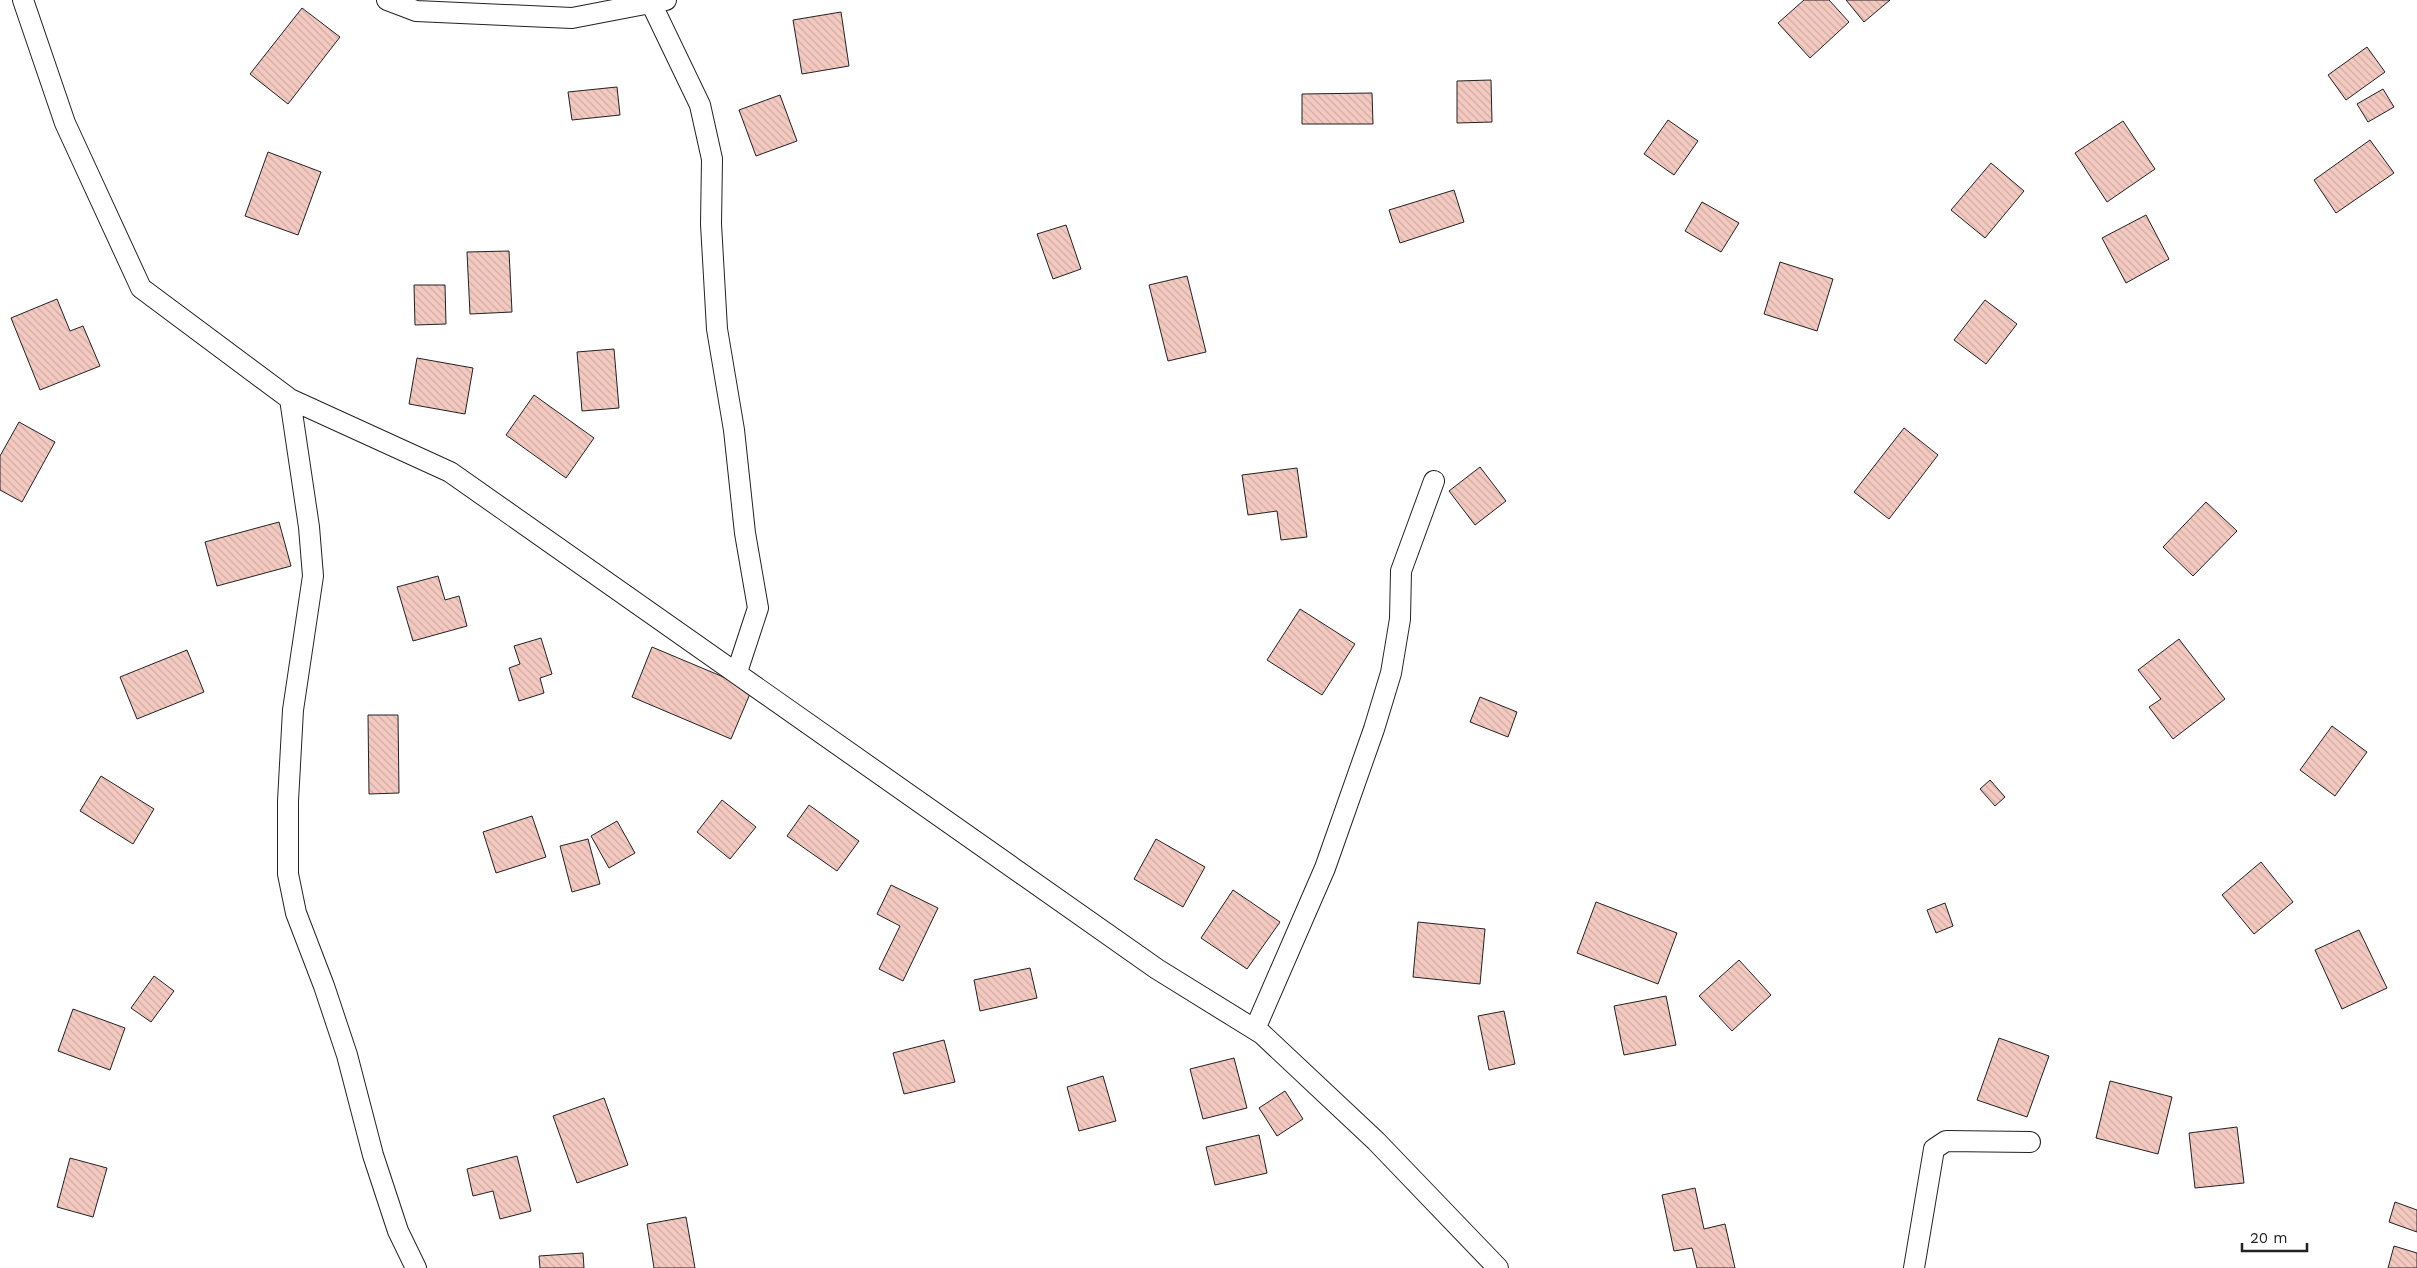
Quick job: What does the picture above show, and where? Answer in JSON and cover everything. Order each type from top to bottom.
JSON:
[{"type":"street","points":[[23,0],[65,122],[141,288],[290,400],[450,472],[1157,969],[1255,1029],[1376,1140],[1498,1268]]},
{"type":"street","points":[[387,0],[416,11],[572,18],[658,1],[700,105],[712,159],[711,224],[718,329],[734,430],[745,533],[758,608],[737,672]]},
{"type":"street","points":[[290,400],[308,518],[313,576],[293,710],[288,801],[288,874],[296,913],[324,986],[347,1056],[376,1163],[398,1231],[416,1268]]},
{"type":"street","points":[[1255,1029],[1325,868],[1374,729],[1391,673],[1400,619],[1401,571],[1434,482]]},
{"type":"street","points":[[1914,1268],[1934,1149],[1946,1141],[2030,1142]]},
{"type":"building","points":[[1804,0],[1829,0],[1849,22],[1810,58],[1778,23]]},
{"type":"building","points":[[1846,0],[1890,0],[1864,22]]},
{"type":"building","points":[[302,8],[340,37],[288,104],[250,74]]},
{"type":"building","points":[[841,12],[849,66],[802,74],[793,20]]},
{"type":"building","points":[[2367,47],[2385,72],[2346,100],[2328,75]]},
{"type":"building","points":[[1491,80],[1492,122],[1457,123],[1457,81]]},
{"type":"building","points":[[617,87],[620,115],[572,120],[568,92]]},
{"type":"building","points":[[2383,89],[2394,107],[2368,122],[2357,104]]},
{"type":"building","points":[[1372,93],[1373,124],[1302,124],[1302,94]]},
{"type":"building","points":[[780,95],[797,141],[756,156],[739,110]]},
{"type":"building","points":[[1668,120],[1698,141],[1674,175],[1644,154]]},
{"type":"building","points":[[2123,121],[2155,169],[2107,202],[2075,153]]},
{"type":"building","points":[[2370,140],[2394,173],[2336,213],[2314,180]]},
{"type":"building","points":[[268,152],[321,172],[298,235],[245,216]]},
{"type":"building","points":[[1991,163],[2024,191],[1985,238],[1951,210]]},
{"type":"building","points":[[1454,190],[1464,222],[1400,243],[1389,210]]},
{"type":"building","points":[[1702,202],[1739,223],[1721,252],[1685,231]]},
{"type":"building","points":[[2146,215],[2169,259],[2126,283],[2102,238]]},
{"type":"building","points":[[1066,225],[1081,269],[1053,279],[1037,234]]},
{"type":"building","points":[[509,251],[512,312],[470,314],[467,252]]},
{"type":"building","points":[[1780,262],[1833,279],[1817,331],[1764,314]]},
{"type":"building","points":[[1187,276],[1206,352],[1168,361],[1149,285]]},
{"type":"building","points":[[414,285],[445,285],[446,324],[415,325]]},
{"type":"building","points":[[57,299],[70,331],[83,326],[100,366],[40,390],[11,318]]},
{"type":"building","points":[[1985,300],[2017,324],[1986,364],[1954,340]]},
{"type":"building","points":[[614,349],[619,408],[582,411],[577,352]]},
{"type":"building","points":[[417,358],[473,368],[465,414],[409,404]]},
{"type":"building","points":[[534,395],[594,438],[566,478],[506,435]]},
{"type":"building","points":[[19,422],[55,442],[22,502],[0,490],[0,456]]},
{"type":"building","points":[[1904,428],[1938,455],[1889,519],[1854,492]]},
{"type":"building","points":[[1480,467],[1506,501],[1475,525],[1449,491]]},
{"type":"building","points":[[1297,468],[1307,537],[1281,540],[1277,511],[1248,515],[1242,475]]},
{"type":"building","points":[[2206,502],[2237,531],[2193,576],[2163,547]]},
{"type":"building","points":[[279,522],[291,566],[217,586],[205,542]]},
{"type":"building","points":[[438,576],[445,600],[459,596],[467,626],[413,641],[397,587]]},
{"type":"building","points":[[1300,609],[1355,644],[1322,695],[1267,660]]},
{"type":"building","points":[[541,638],[552,674],[540,678],[544,693],[519,701],[509,668],[520,664],[514,646]]},
{"type":"building","points":[[2179,639],[2225,699],[2173,739],[2149,707],[2161,699],[2138,670]]},
{"type":"building","points":[[652,647],[752,689],[731,739],[632,697]]},
{"type":"building","points":[[187,650],[204,692],[137,719],[120,677]]},
{"type":"building","points":[[1480,697],[1517,712],[1508,737],[1470,722]]},
{"type":"building","points":[[368,715],[398,715],[399,793],[369,794]]},
{"type":"building","points":[[2332,726],[2367,752],[2335,796],[2300,770]]},
{"type":"building","points":[[101,776],[154,809],[133,844],[80,811]]},
{"type":"building","points":[[1990,780],[2005,797],[1995,806],[1980,789]]},
{"type":"building","points":[[722,800],[756,827],[730,859],[697,832]]},
{"type":"building","points":[[809,805],[859,841],[837,871],[787,836]]},
{"type":"building","points":[[532,816],[546,857],[496,873],[483,832]]},
{"type":"building","points":[[617,821],[635,853],[609,868],[591,836]]},
{"type":"building","points":[[588,839],[600,884],[572,892],[560,846]]},
{"type":"building","points":[[1156,839],[1205,867],[1183,907],[1134,879]]},
{"type":"building","points":[[2261,862],[2293,902],[2254,934],[2222,895]]},
{"type":"building","points":[[891,885],[938,908],[903,981],[879,969],[900,926],[877,914]]},
{"type":"building","points":[[1233,890],[1280,922],[1247,969],[1201,938]]},
{"type":"building","points":[[1596,902],[1677,933],[1658,984],[1577,953]]},
{"type":"building","points":[[1945,903],[1953,926],[1936,933],[1927,910]]},
{"type":"building","points":[[1418,922],[1485,929],[1480,984],[1413,977]]},
{"type":"building","points":[[2359,930],[2387,988],[2342,1009],[2315,950]]},
{"type":"building","points":[[1739,960],[1771,995],[1732,1031],[1699,996]]},
{"type":"building","points":[[1030,968],[1037,998],[980,1011],[974,980]]},
{"type":"building","points":[[154,976],[174,991],[151,1022],[131,1008]]},
{"type":"building","points":[[1666,996],[1676,1045],[1624,1055],[1614,1006]]},
{"type":"building","points":[[73,1009],[125,1028],[110,1070],[58,1051]]},
{"type":"building","points":[[1504,1011],[1515,1064],[1489,1070],[1478,1016]]},
{"type":"building","points":[[1999,1038],[2049,1056],[2027,1117],[1977,1100]]},
{"type":"building","points":[[944,1040],[955,1082],[904,1094],[893,1053]]},
{"type":"building","points":[[1234,1058],[1247,1108],[1203,1119],[1190,1069]]},
{"type":"building","points":[[1103,1076],[1116,1121],[1079,1131],[1067,1087]]},
{"type":"building","points":[[2110,1081],[2172,1097],[2158,1154],[2096,1138]]},
{"type":"building","points":[[1285,1091],[1303,1119],[1277,1136],[1259,1108]]},
{"type":"building","points":[[604,1098],[628,1165],[577,1183],[553,1116]]},
{"type":"building","points":[[2237,1127],[2244,1183],[2195,1188],[2189,1133]]},
{"type":"building","points":[[1259,1135],[1267,1173],[1215,1185],[1206,1147]]},
{"type":"building","points":[[517,1156],[531,1211],[500,1219],[493,1191],[473,1196],[467,1169]]},
{"type":"building","points":[[70,1158],[107,1168],[93,1217],[57,1207]]},
{"type":"building","points":[[1695,1188],[1704,1229],[1725,1224],[1735,1268],[1697,1268],[1692,1248],[1674,1251],[1662,1195]]},
{"type":"building","points":[[2395,1202],[2417,1210],[2417,1232],[2389,1222]]},
{"type":"building","points":[[686,1217],[695,1268],[654,1268],[647,1224]]},
{"type":"building","points":[[2394,1246],[2417,1253],[2417,1268],[2388,1268]]},
{"type":"building","points":[[583,1253],[584,1268],[540,1268],[539,1256]]}]
